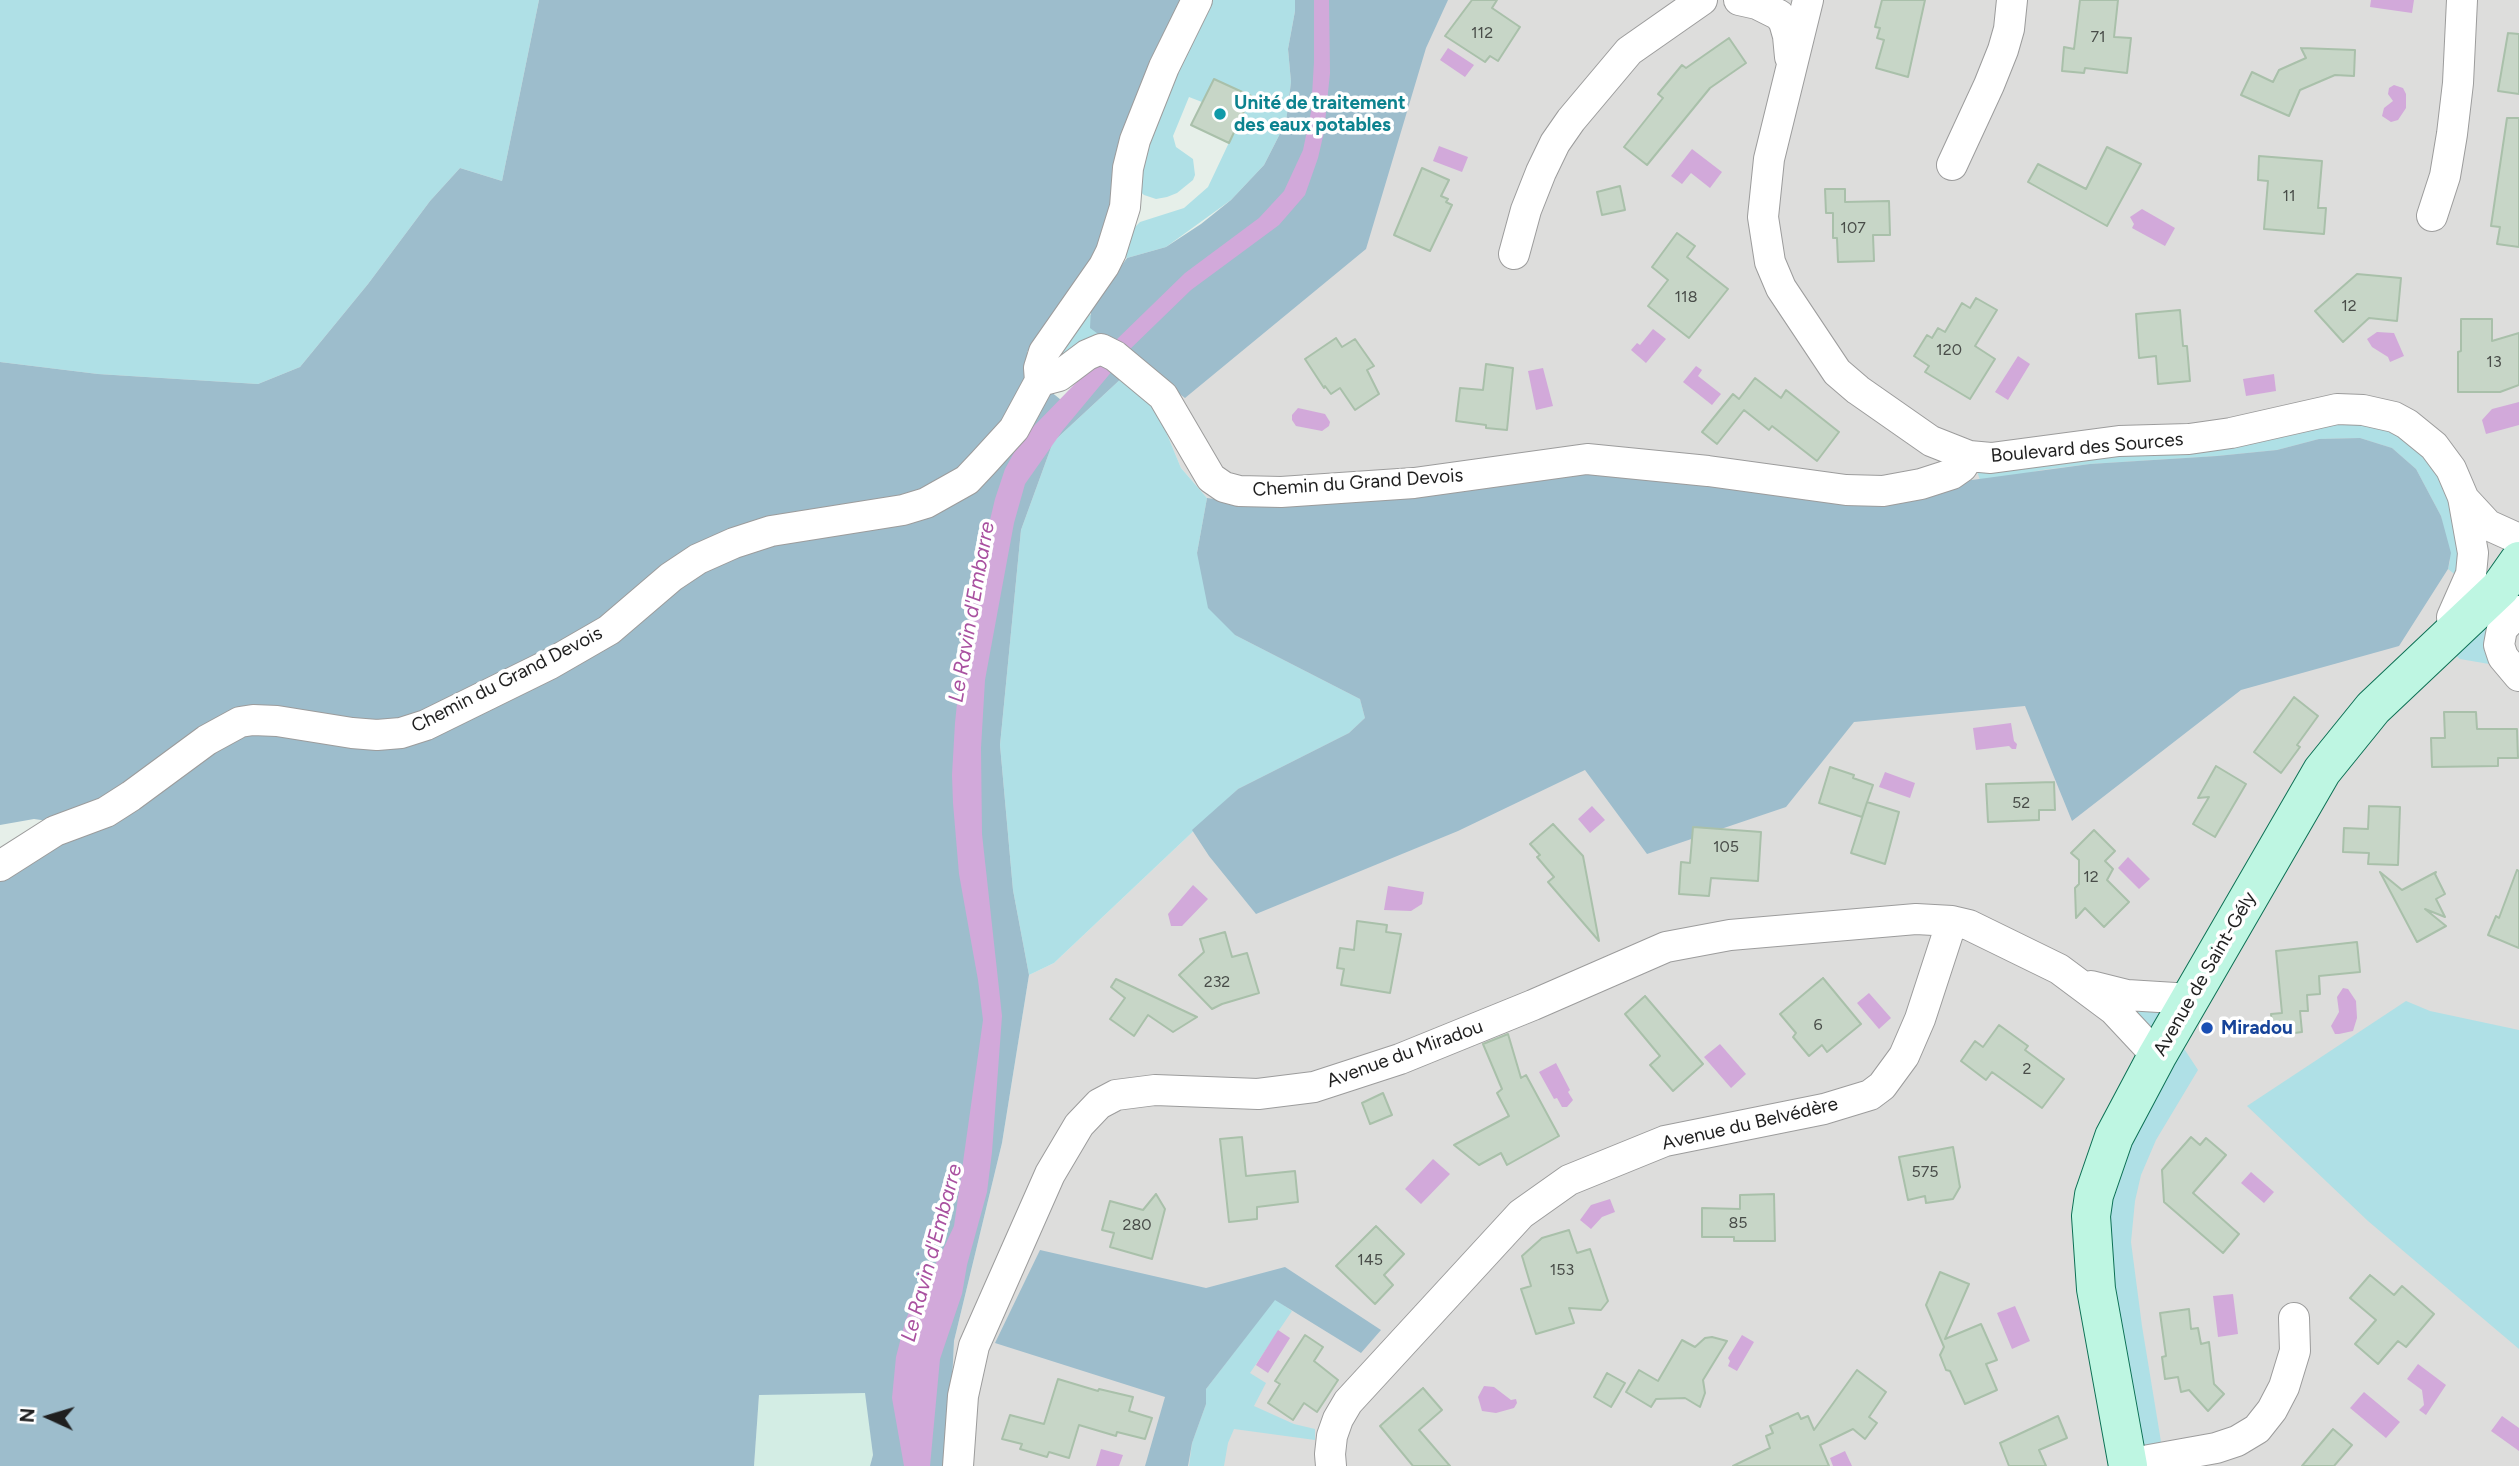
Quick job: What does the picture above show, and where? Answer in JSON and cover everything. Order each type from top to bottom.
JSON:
[{"type":"street","points":[[1040,381],[1039,368],[1044,352],[1111,252],[1125,207],[1128,168],[1135,140],[1164,67],[1197,0]]},
{"type":"street","points":[[1514,254],[1526,209],[1555,143],[1629,51],[1697,4],[1729,0]]},
{"type":"street","points":[[1739,0],[1779,15],[1784,22],[1791,64]]},
{"type":"street","points":[[1770,10],[1790,9],[1802,0]]},
{"type":"street","name":"Boulevard des Sources","points":[[1808,0],[1769,159],[1763,217],[1770,262],[1781,288],[1837,372],[1858,390],[1931,441],[1969,456],[1991,458],[2119,441],[2189,439],[2231,433],[2337,409],[2350,408],[2394,417],[2407,424],[2442,456],[2481,549],[2498,565],[2519,560]]},
{"type":"street","points":[[1952,165],[2003,50],[2009,29],[2012,0]]},
{"type":"street","points":[[2432,216],[2445,176],[2452,134],[2458,83],[2462,0]]},
{"type":"street","name":"Chemin du Grand Devois","points":[[0,866],[55,831],[106,811],[123,801],[207,740],[240,722],[253,719],[352,733],[401,733],[426,725],[550,664],[609,630],[671,577],[698,559],[733,543],[771,531],[903,510],[926,503],[967,480],[984,463],[1014,429],[1040,381],[1059,376],[1087,355],[1101,349],[1115,356],[1163,396],[1211,478],[1224,487],[1239,491],[1281,492],[1414,483],[1587,459],[1708,471],[1846,490],[1884,491],[1921,484],[1952,474],[1962,467],[1969,456]]},
{"type":"street","name":"Boulevard des Sources","points":[[2466,511],[2488,525],[2519,539]]},
{"type":"street","name":"Boulevard des Sources","points":[[2453,632],[2452,617],[2471,574],[2473,553],[2466,511]]},
{"type":"street","name":"Avenue de Saint-Gély","points":[[2127,1465],[2096,1289],[2091,1216],[2094,1195],[2106,1157],[2157,1056],[2331,758],[2373,708],[2500,588],[2519,560]]},
{"type":"street","points":[[2519,611],[2502,629],[2499,645],[2503,657],[2519,677]]},
{"type":"street","name":"Avenue du Miradou","points":[[958,1466],[963,1396],[974,1346],[1050,1174],[1079,1125],[1099,1104],[1116,1094],[1155,1090],[1258,1094],[1314,1087],[1400,1059],[1534,1005],[1666,947],[1730,935],[1916,919],[1952,921],[1985,931],[2077,981],[2114,1010],[2157,1056]]},
{"type":"street","name":"Avenue du Belvédère","points":[[1331,1466],[1332,1436],[1338,1419],[1349,1402],[1521,1214],[1559,1187],[1665,1141],[1824,1109],[1870,1095],[1882,1086],[1904,1056],[1920,1019],[1952,921]]},
{"type":"street","name":"Avenue du Miradou","points":[[2077,981],[2112,993],[2191,999]]},
{"type":"street","points":[[2127,1465],[2216,1448],[2237,1441],[2257,1429],[2272,1410],[2287,1378],[2295,1351],[2294,1318]]},
{"type":"shaded area","points":[[0,0],[539,0],[502,181],[460,168],[430,201],[368,284],[300,367],[258,384],[98,374],[0,362]]},
{"type":"shaded area","points":[[539,0],[1181,0],[1115,193],[1101,247],[1027,352],[1029,374],[1066,404],[1111,364],[1124,376],[1053,442],[1021,530],[1000,745],[1013,890],[1029,975],[1002,1143],[954,1341],[948,1466],[870,1466],[873,1455],[865,1393],[759,1395],[754,1466],[0,1466],[0,872],[48,821],[34,819],[0,825],[0,362],[98,374],[258,384],[300,367],[368,284],[430,201],[460,168],[502,181]]},
{"type":"shaded area","points":[[1209,0],[1295,0],[1288,49],[1291,82],[1286,122],[1264,165],[1231,200],[1166,247],[1127,258],[1119,254],[1140,222],[1184,208],[1208,187],[1251,96],[1214,79],[1202,102],[1189,97],[1173,136],[1176,147],[1193,159],[1193,180],[1177,193],[1156,199],[1144,195],[1136,188],[1143,148]]},
{"type":"shaded area","points":[[1295,0],[1448,0],[1426,48],[1366,249],[1185,398],[1090,328],[1091,308],[1127,258],[1166,247],[1201,224],[1231,200],[1264,165],[1286,122],[1291,82],[1288,49]]},
{"type":"shaded area","points":[[1339,0],[2519,0],[2519,1466],[948,1466],[954,1341],[1002,1143],[1029,975],[1054,963],[1238,789],[1207,498],[1181,468],[1157,410]]},
{"type":"shaded area","points":[[1086,310],[1107,333],[1054,369],[1049,356]]},
{"type":"shaded area","points":[[1124,376],[1157,410],[1181,468],[1207,498],[1197,553],[1235,635],[1360,699],[1365,718],[1349,733],[1238,789],[1054,963],[1029,975],[1013,890],[1000,745],[1021,530],[1053,442]]},
{"type":"shaded area","points":[[2358,422],[2400,433],[2439,470],[2464,549],[2457,576],[2448,569],[2450,561],[2441,516],[2416,469],[2392,448],[2360,438],[2319,439],[2277,450],[2217,456],[2090,464],[2042,470],[1981,483],[1977,471],[2301,427]]},
{"type":"shaded area","points":[[2360,438],[2392,448],[2416,469],[2441,516],[2451,553],[2448,569],[2399,646],[2241,690],[2072,821],[2025,706],[1854,722],[1786,807],[1647,854],[1585,770],[1458,831],[1256,914],[1209,856],[1192,830],[1238,789],[1349,733],[1365,718],[1360,699],[1235,635],[1208,608],[1197,553],[1207,498],[1230,501],[1556,471],[1957,482],[2090,464],[2217,456],[2277,450],[2319,439]]},
{"type":"shaded area","points":[[2519,582],[2519,602],[2495,665],[2460,659],[2450,650]]},
{"type":"shaded area","points":[[2406,1001],[2430,1011],[2519,1030],[2519,1349],[2368,1221],[2247,1106]]},
{"type":"shaded area","points":[[2140,1003],[2161,1012],[2161,1026],[2148,1029],[2132,1007]]},
{"type":"shaded area","points":[[2179,1041],[2198,1070],[2156,1140],[2141,1175],[2135,1201],[2131,1242],[2165,1466],[2137,1466],[2103,1201]]},
{"type":"shaded area","points":[[1040,1250],[1206,1288],[1285,1267],[1381,1330],[1361,1353],[1275,1300],[1206,1389],[1206,1404],[1192,1443],[1188,1466],[1145,1466],[1165,1397],[995,1343]]},
{"type":"shaded area","points":[[1275,1299],[1292,1311],[1250,1373],[1266,1383],[1254,1406],[1294,1424],[1315,1429],[1315,1440],[1234,1429],[1228,1443],[1224,1466],[1189,1466],[1192,1443],[1206,1404],[1206,1389]]},
{"type":"green space","points":[[866,1393],[873,1455],[870,1466],[754,1466],[759,1394]]},
{"type":"water","points":[[1314,0],[1329,0],[1330,73],[1324,132],[1305,195],[1279,225],[1191,290],[1126,353],[1113,343],[1185,273],[1259,218],[1284,191],[1303,150],[1311,112]]},
{"type":"water","points":[[2371,0],[2414,0],[2412,13],[2370,7]]},
{"type":"water","points":[[1448,48],[1474,65],[1465,77],[1440,60]]},
{"type":"water","points":[[2394,85],[2403,88],[2406,108],[2398,120],[2391,122],[2382,116],[2384,108],[2393,101],[2388,94],[2389,88]]},
{"type":"water","points":[[1439,146],[1468,157],[1462,172],[1433,161]]},
{"type":"water","points":[[1692,149],[1722,172],[1710,188],[1691,173],[1682,184],[1671,176]]},
{"type":"water","points":[[2142,209],[2175,228],[2165,246],[2132,228],[2134,224],[2130,217]]},
{"type":"water","points":[[1653,329],[1666,339],[1646,363],[1631,350],[1637,343],[1640,345]]},
{"type":"water","points":[[2377,332],[2394,333],[2404,356],[2390,362],[2388,357],[2372,347],[2367,339]]},
{"type":"water","points":[[2018,356],[2030,364],[2008,400],[1995,392]]},
{"type":"water","name":"Le Ravin d'Embarre","points":[[1101,357],[1113,370],[1063,430],[1025,484],[1014,523],[985,680],[981,748],[982,834],[1002,1016],[992,1152],[987,1192],[962,1294],[940,1359],[930,1466],[904,1466],[892,1398],[896,1357],[914,1299],[940,1256],[954,1226],[983,1020],[959,874],[953,803],[955,723],[963,645],[979,566],[1005,469],[1032,428]]},
{"type":"water","points":[[1696,366],[1702,370],[1698,376],[1721,394],[1712,405],[1683,382]]},
{"type":"water","points":[[1543,368],[1553,406],[1536,410],[1528,371]]},
{"type":"water","points":[[2274,374],[2276,391],[2246,396],[2243,379]]},
{"type":"water","points":[[2519,402],[2519,425],[2486,434],[2482,420],[2492,409]]},
{"type":"water","points":[[1298,408],[1325,414],[1330,422],[1329,426],[1322,431],[1296,426],[1292,415]]},
{"type":"water","points":[[2011,723],[2016,749],[2009,746],[1976,750],[1973,728]]},
{"type":"water","points":[[1885,772],[1915,783],[1910,798],[1879,787]]},
{"type":"water","points":[[1592,806],[1605,820],[1590,833],[1578,819]]},
{"type":"water","points":[[2128,857],[2150,879],[2139,889],[2118,868]]},
{"type":"water","points":[[1193,885],[1208,899],[1182,926],[1171,926],[1168,914]]},
{"type":"water","points":[[1388,886],[1424,892],[1422,904],[1411,911],[1384,910]]},
{"type":"water","points":[[2343,988],[2348,989],[2356,1001],[2357,1018],[2353,1031],[2335,1034],[2331,1026],[2339,1012],[2337,997]]},
{"type":"water","points":[[1869,993],[1891,1018],[1879,1029],[1857,1003]]},
{"type":"water","points":[[1720,1044],[1746,1074],[1731,1088],[1704,1057]]},
{"type":"water","points":[[1556,1063],[1573,1100],[1567,1107],[1562,1107],[1557,1098],[1554,1099],[1539,1072]]},
{"type":"water","points":[[1433,1159],[1450,1174],[1421,1204],[1405,1189]]},
{"type":"water","points":[[2251,1172],[2274,1192],[2264,1203],[2241,1183]]},
{"type":"water","points":[[1610,1199],[1615,1212],[1602,1217],[1591,1229],[1580,1220],[1591,1205]]},
{"type":"water","points":[[2233,1294],[2238,1334],[2218,1337],[2213,1296]]},
{"type":"water","points":[[2015,1306],[2030,1341],[2012,1349],[1997,1313]]},
{"type":"water","points":[[1278,1330],[1290,1338],[1268,1373],[1256,1365]]},
{"type":"water","points":[[1742,1335],[1754,1342],[1737,1371],[1728,1366],[1728,1358]]},
{"type":"water","points":[[2418,1364],[2446,1385],[2426,1415],[2419,1410],[2424,1405],[2422,1390],[2407,1379]]},
{"type":"water","points":[[1484,1386],[1494,1387],[1511,1400],[1516,1399],[1514,1408],[1496,1413],[1482,1411],[1478,1397]]},
{"type":"water","points":[[2364,1392],[2400,1422],[2386,1438],[2350,1408]]},
{"type":"water","points":[[2502,1416],[2519,1428],[2519,1451],[2491,1431]]},
{"type":"water","points":[[1101,1449],[1123,1455],[1119,1466],[1096,1466]]},
{"type":"water","points":[[1845,1451],[1852,1466],[1833,1466],[1830,1458]]},
{"type":"building","points":[[1472,0],[1497,0],[1492,8],[1520,27],[1498,61],[1490,56],[1485,62],[1445,36]]},
{"type":"building","points":[[1882,0],[1925,0],[1908,77],[1876,68],[1884,40],[1877,38],[1880,28],[1875,27]]},
{"type":"building","points":[[2080,0],[2118,0],[2114,37],[2131,38],[2127,73],[2085,68],[2084,73],[2062,71],[2064,47],[2074,49]]},
{"type":"building","points":[[2508,33],[2519,34],[2519,94],[2498,91]]},
{"type":"building","points":[[1729,38],[1746,63],[1710,88],[1647,165],[1624,147],[1663,98],[1658,94],[1682,65],[1686,68]]},
{"type":"building","points":[[2301,48],[2355,50],[2354,76],[2335,75],[2300,90],[2289,116],[2241,95],[2252,72],[2273,82],[2279,70],[2306,58]]},
{"type":"building","name":"Unité de traitement des eaux potables","points":[[1214,79],[1251,96],[1229,143],[1191,125]]},
{"type":"building","points":[[2507,118],[2519,118],[2519,247],[2497,244],[2500,227],[2491,226]]},
{"type":"building","points":[[2107,147],[2141,164],[2107,226],[2028,182],[2038,164],[2086,189]]},
{"type":"building","points":[[2259,156],[2322,161],[2318,208],[2326,208],[2324,234],[2264,229],[2268,181],[2258,180]]},
{"type":"building","points":[[1422,168],[1449,180],[1441,196],[1448,199],[1446,202],[1452,205],[1430,251],[1394,235]]},
{"type":"building","points":[[1620,186],[1625,210],[1602,215],[1597,192]]},
{"type":"building","points":[[1825,189],[1845,189],[1845,202],[1889,201],[1890,235],[1873,235],[1874,261],[1838,262],[1837,238],[1833,238],[1833,213],[1826,213]]},
{"type":"building","points":[[1677,233],[1695,246],[1687,257],[1728,289],[1689,338],[1648,306],[1668,280],[1652,267]]},
{"type":"building","points":[[2357,274],[2401,278],[2397,321],[2369,318],[2343,342],[2315,311]]},
{"type":"building","points":[[1976,298],[1997,310],[1975,346],[1995,359],[1970,399],[1925,372],[1929,366],[1914,356],[1927,335],[1932,338],[1938,328],[1945,332],[1962,303],[1970,308]]},
{"type":"building","points":[[2180,310],[2190,381],[2158,384],[2156,356],[2139,358],[2136,314]]},
{"type":"building","points":[[2461,319],[2492,319],[2492,341],[2519,333],[2519,385],[2500,392],[2458,392]]},
{"type":"building","points":[[1336,338],[1342,347],[1355,339],[1374,366],[1367,370],[1379,394],[1355,410],[1340,388],[1331,394],[1325,386],[1324,388],[1305,359]]},
{"type":"building","points":[[1486,364],[1513,368],[1507,430],[1456,421],[1460,388],[1483,390]]},
{"type":"building","points":[[1755,378],[1781,398],[1786,390],[1839,432],[1817,461],[1772,426],[1769,430],[1744,410],[1717,444],[1702,432],[1733,394],[1739,399]]},
{"type":"building","points":[[2294,697],[2318,716],[2281,773],[2254,752]]},
{"type":"building","points":[[2444,712],[2476,712],[2477,729],[2517,729],[2518,758],[2498,758],[2498,766],[2432,767],[2431,738],[2445,738]]},
{"type":"building","points":[[2216,766],[2246,784],[2215,837],[2193,824],[2209,797],[2198,798]]},
{"type":"building","points":[[1830,767],[1873,785],[1862,817],[1819,803]]},
{"type":"building","points":[[2054,782],[2055,810],[2039,810],[2039,820],[1988,822],[1986,784]]},
{"type":"building","points":[[1867,802],[1899,812],[1885,864],[1851,853]]},
{"type":"building","points":[[2369,806],[2400,807],[2398,865],[2368,864],[2369,853],[2343,852],[2344,828],[2368,829]]},
{"type":"building","points":[[1553,824],[1583,856],[1599,941],[1548,882],[1554,877],[1530,844]]},
{"type":"building","points":[[1693,827],[1761,832],[1758,881],[1711,878],[1709,896],[1679,894],[1681,862],[1690,863]]},
{"type":"building","points":[[2094,830],[2115,851],[2105,861],[2113,869],[2107,880],[2129,902],[2104,927],[2085,908],[2076,918],[2075,888],[2079,884],[2079,860],[2071,853]]},
{"type":"building","points":[[2517,870],[2519,948],[2488,935],[2496,916],[2499,918]]},
{"type":"building","points":[[2380,872],[2402,890],[2436,872],[2445,894],[2436,899],[2445,917],[2425,909],[2446,926],[2417,942]]},
{"type":"building","points":[[1357,921],[1387,925],[1386,932],[1401,934],[1390,993],[1341,985],[1344,969],[1337,968],[1340,948],[1354,950]]},
{"type":"building","points":[[1225,932],[1232,957],[1247,953],[1259,993],[1212,1009],[1179,975],[1204,952],[1200,939]]},
{"type":"building","points":[[2357,942],[2360,972],[2319,976],[2320,994],[2307,995],[2308,1011],[2300,1011],[2302,1032],[2273,1036],[2271,1014],[2282,1013],[2276,951]]},
{"type":"building","points":[[1823,978],[1861,1024],[1827,1052],[1822,1045],[1809,1056],[1793,1037],[1796,1033],[1780,1014]]},
{"type":"building","points":[[1116,979],[1197,1017],[1173,1032],[1148,1015],[1134,1036],[1110,1019],[1125,998],[1111,987]]},
{"type":"building","points":[[1645,996],[1703,1064],[1673,1091],[1650,1065],[1660,1056],[1625,1014]]},
{"type":"building","points":[[1999,1025],[2028,1046],[2025,1050],[2064,1079],[2042,1108],[1992,1072],[1986,1080],[1961,1061],[1975,1041],[1983,1047]]},
{"type":"building","points":[[1508,1034],[1521,1078],[1526,1075],[1559,1136],[1507,1165],[1501,1153],[1479,1165],[1454,1145],[1509,1116],[1497,1093],[1502,1089],[1483,1044]]},
{"type":"building","points":[[1383,1093],[1392,1115],[1370,1124],[1362,1103]]},
{"type":"building","points":[[1242,1137],[1246,1176],[1295,1171],[1298,1202],[1257,1207],[1257,1219],[1229,1222],[1220,1139]]},
{"type":"building","points":[[2191,1137],[2200,1145],[2206,1138],[2226,1155],[2193,1193],[2239,1234],[2223,1253],[2164,1202],[2162,1170]]},
{"type":"building","points":[[1953,1147],[1960,1187],[1953,1199],[1926,1203],[1925,1196],[1908,1200],[1899,1157]]},
{"type":"building","points":[[1156,1194],[1165,1209],[1152,1259],[1110,1247],[1114,1233],[1102,1230],[1110,1201],[1143,1210]]},
{"type":"building","points":[[1774,1194],[1775,1241],[1734,1241],[1734,1237],[1702,1237],[1702,1208],[1740,1209],[1740,1195]]},
{"type":"building","points":[[1376,1226],[1404,1254],[1384,1275],[1393,1285],[1375,1304],[1336,1266]]},
{"type":"building","points":[[1569,1230],[1577,1253],[1590,1249],[1608,1301],[1601,1310],[1569,1308],[1574,1323],[1536,1334],[1521,1289],[1531,1286],[1522,1256],[1542,1238]]},
{"type":"building","points":[[1940,1272],[1969,1284],[1945,1339],[1981,1324],[1997,1360],[1986,1364],[1997,1390],[1965,1404],[1940,1355],[1944,1347],[1926,1305]]},
{"type":"building","points":[[2370,1275],[2394,1295],[2402,1286],[2434,1314],[2406,1347],[2398,1341],[2378,1364],[2355,1344],[2376,1320],[2350,1298]]},
{"type":"building","points":[[2189,1309],[2191,1329],[2198,1328],[2201,1344],[2209,1342],[2214,1384],[2224,1394],[2208,1411],[2189,1390],[2181,1392],[2178,1377],[2165,1379],[2162,1357],[2166,1356],[2160,1313]]},
{"type":"building","points":[[1305,1335],[1323,1347],[1314,1361],[1338,1380],[1317,1412],[1304,1403],[1293,1420],[1268,1403],[1280,1384],[1275,1381]]},
{"type":"building","points":[[1705,1338],[1727,1341],[1703,1380],[1705,1393],[1700,1407],[1685,1398],[1656,1399],[1651,1407],[1626,1392],[1639,1370],[1658,1381],[1682,1340],[1695,1347]]},
{"type":"building","points":[[1857,1370],[1886,1392],[1869,1417],[1877,1423],[1865,1439],[1853,1429],[1820,1445],[1829,1466],[1733,1466],[1770,1448],[1766,1436],[1773,1433],[1770,1426],[1798,1413],[1801,1419],[1808,1416],[1814,1430]]},
{"type":"building","points":[[1607,1373],[1625,1383],[1611,1407],[1594,1397]]},
{"type":"building","points":[[1058,1379],[1098,1391],[1099,1389],[1133,1397],[1129,1411],[1152,1418],[1145,1439],[1117,1432],[1116,1436],[1079,1425],[1069,1458],[1049,1452],[1047,1457],[1020,1449],[1022,1444],[1002,1439],[1010,1415],[1044,1424]]},
{"type":"building","points":[[1423,1388],[1442,1410],[1419,1430],[1450,1466],[1413,1466],[1380,1426]]},
{"type":"building","points":[[2058,1416],[2067,1438],[2039,1450],[2046,1466],[2009,1466],[2000,1443]]},
{"type":"building","points":[[2333,1429],[2352,1445],[2334,1466],[2302,1466]]},
{"type":"place","name":"Unité de traitement des eaux potables","points":[[1220,114]]},
{"type":"place","name":"Miradou","points":[[2207,1028]]}]
